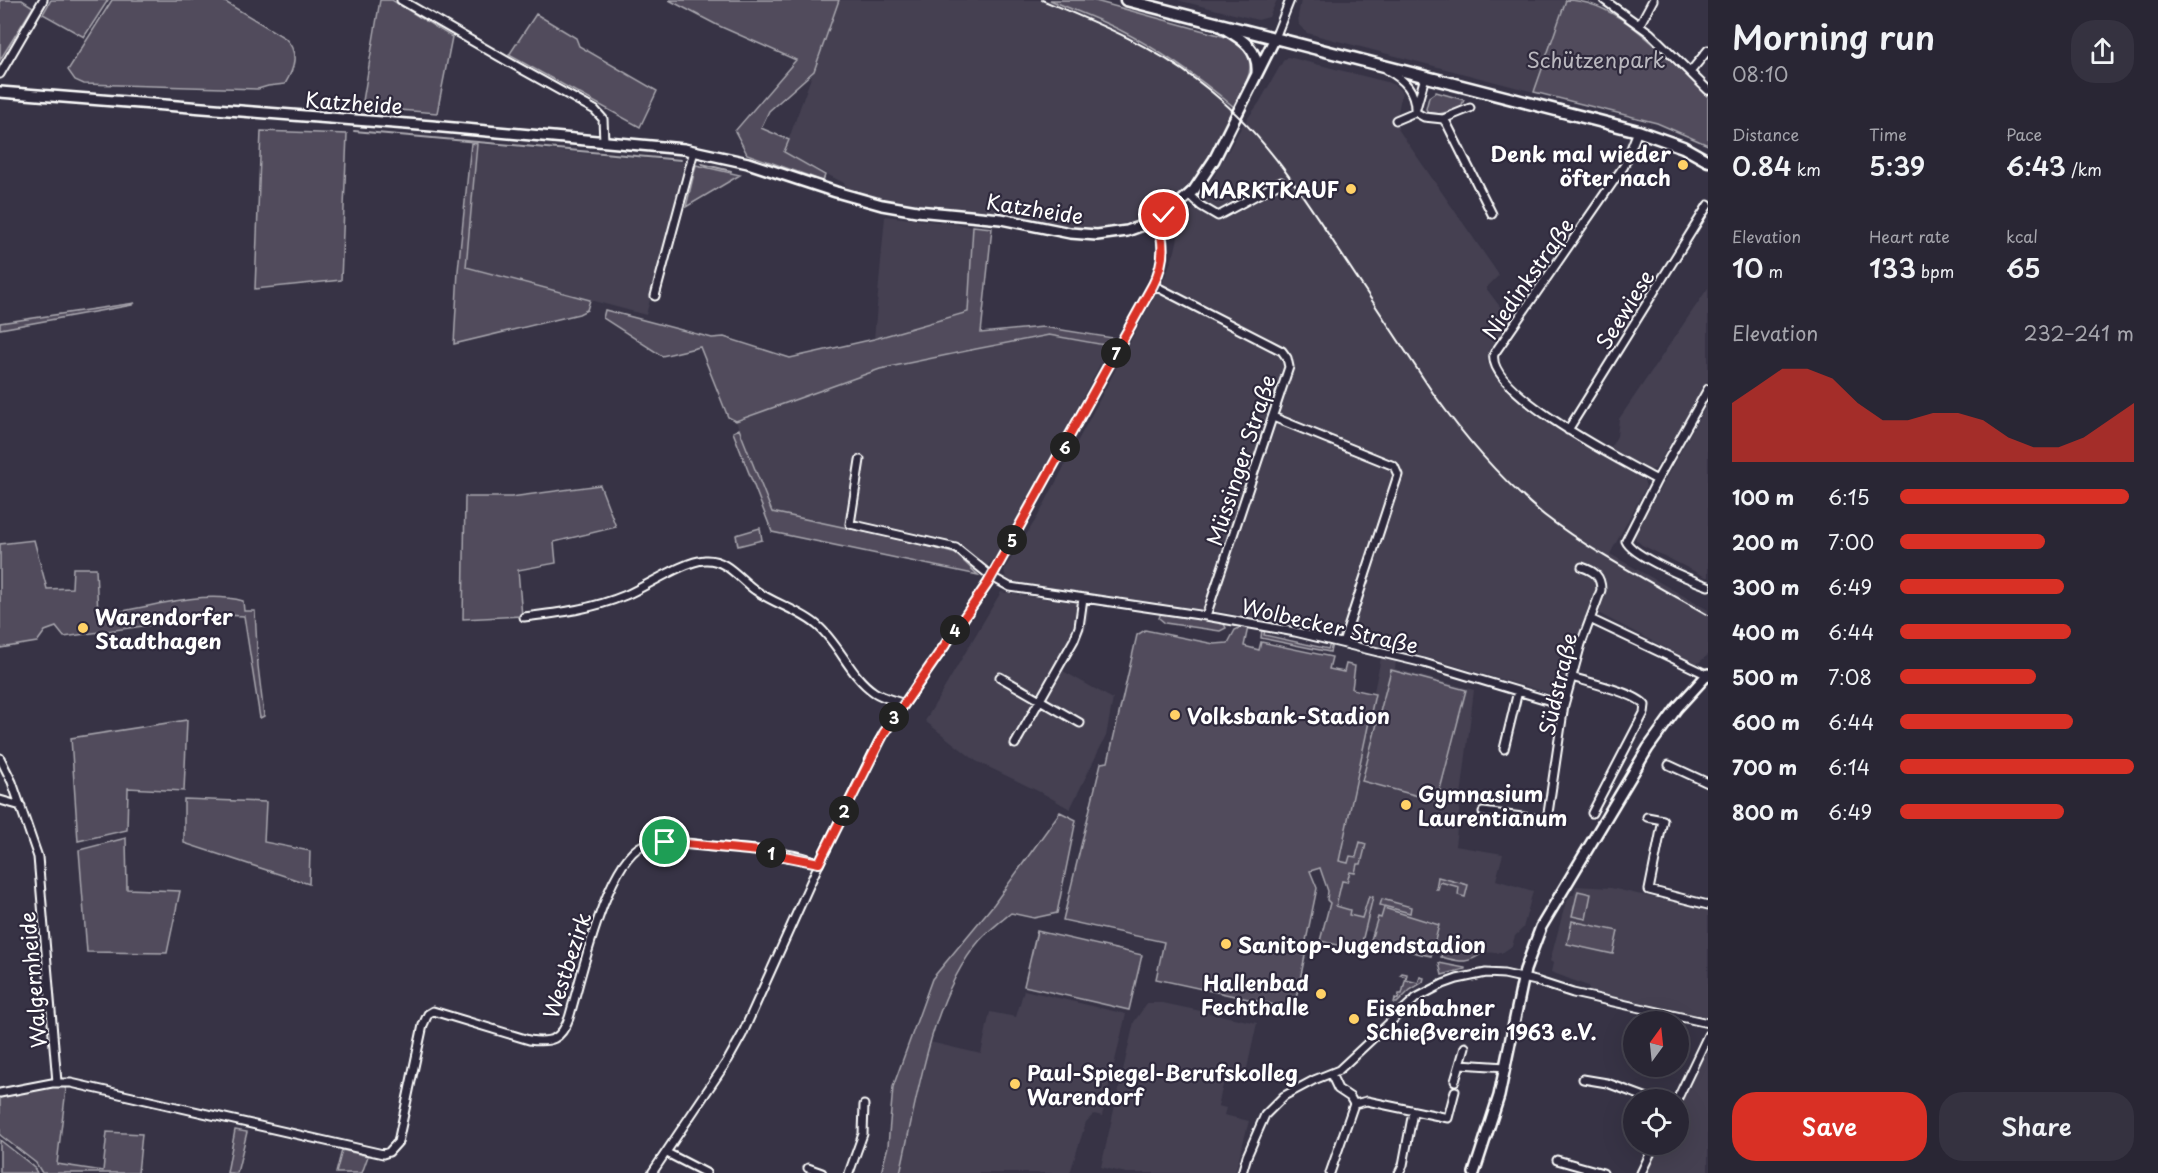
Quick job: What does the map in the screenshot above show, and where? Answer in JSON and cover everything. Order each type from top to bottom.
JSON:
[{"type":"main road","points":[[1126,0],[1638,131],[1683,147],[1708,161]]},
{"type":"street","points":[[0,74],[43,0]]},
{"type":"street","points":[[401,0],[595,110],[603,119],[604,141]]},
{"type":"street","points":[[1275,38],[1290,0]]},
{"type":"street","points":[[1604,0],[1640,24],[1708,90]]},
{"type":"street","points":[[1640,24],[1653,0]]},
{"type":"street","points":[[1214,22],[1243,39],[1250,46],[1257,60],[1257,75]]},
{"type":"street","name":"Katzheide","points":[[0,92],[604,141],[693,151],[748,163],[848,196],[904,209],[1001,219],[1085,235],[1102,235],[1127,231],[1156,219],[1189,195],[1209,169],[1275,38]]},
{"type":"street","points":[[1691,71],[1708,50]]},
{"type":"street","points":[[1369,62],[1388,70],[1406,84],[1413,97],[1415,112]]},
{"type":"street","points":[[1415,112],[1425,76]]},
{"type":"street","points":[[1443,120],[1449,115],[1470,108]]},
{"type":"street","points":[[1415,112],[1424,117],[1443,120],[1447,124],[1492,214]]},
{"type":"street","points":[[1396,120],[1415,112]]},
{"type":"street","name":"Niedinkstraße","points":[[1638,131],[1624,165],[1494,354],[1492,361],[1513,388],[1545,415],[1656,480]]},
{"type":"street","points":[[656,296],[693,151]]},
{"type":"street","points":[[1189,195],[1201,206],[1218,216],[1281,182]]},
{"type":"street","name":"Seewiese","points":[[1568,430],[1708,205]]},
{"type":"street","points":[[652,1173],[742,1035],[819,863],[879,741],[992,577],[1153,285],[1160,270],[1163,247],[1156,219]]},
{"type":"street","name":"Müssinger Straße","points":[[1153,285],[1282,351],[1289,367],[1206,616]]},
{"type":"street","points":[[1708,389],[1626,536],[1626,543],[1635,551],[1708,586]]},
{"type":"street","points":[[1273,417],[1394,466],[1398,474],[1343,643]]},
{"type":"street","name":"Wolbecker Straße","points":[[860,460],[850,524],[956,549],[992,577],[1010,587],[1206,616],[1343,643],[1424,663],[1564,705]]},
{"type":"street","points":[[524,617],[586,609],[625,596],[690,564],[705,560],[714,561],[731,569],[756,591],[817,625],[866,685],[882,696],[904,704]]},
{"type":"street","name":"Südstraße","points":[[1483,812],[1547,820],[1564,705],[1571,677],[1601,590],[1601,581],[1593,571],[1582,567]]},
{"type":"street","points":[[1015,744],[1078,633],[1083,598]]},
{"type":"street","points":[[1474,1173],[1488,1136],[1506,1067],[1523,978],[1541,927],[1652,742],[1677,708],[1708,675],[1590,619]]},
{"type":"street","points":[[1000,677],[1080,723]]},
{"type":"street","points":[[1571,677],[1604,686],[1640,700],[1645,705],[1644,713],[1593,813]]},
{"type":"street","points":[[1504,749],[1518,691]]},
{"type":"street","name":"Walgernheide","points":[[0,758],[21,806],[38,857],[57,1082]]},
{"type":"street","points":[[1670,765],[1708,783]]},
{"type":"street","points":[[0,800],[21,806]]},
{"type":"street","points":[[1647,817],[1663,820],[1649,890],[1708,905]]},
{"type":"street","name":"Westbezirk","points":[[57,1082],[71,1083],[375,1153],[389,1152],[398,1142],[423,1025],[428,1014],[433,1011],[446,1013],[529,1040],[542,1042],[554,1039],[563,1031],[605,900],[614,880],[636,849],[644,844],[665,842],[759,851],[819,863]]},
{"type":"street","points":[[1242,1173],[1265,1115],[1284,1096],[1331,1074],[1352,1060],[1410,1003],[1434,988],[1457,979],[1486,973],[1523,978],[1574,993],[1708,1023]]},
{"type":"street","points":[[1682,1089],[1708,1035]]},
{"type":"street","points":[[1455,1081],[1465,1047]]},
{"type":"street","points":[[1460,1064],[1506,1067]]},
{"type":"street","points":[[1330,1173],[1354,1104],[1350,1097],[1338,1089],[1331,1074]]},
{"type":"street","points":[[1583,1079],[1607,1083],[1623,1089]]},
{"type":"street","points":[[0,1092],[57,1082]]},
{"type":"street","points":[[1354,1104],[1367,1101],[1448,1118],[1455,1091]]},
{"type":"street","points":[[849,1173],[863,1134],[864,1105]]},
{"type":"street","points":[[1399,1173],[1413,1112]]},
{"type":"street","points":[[667,1153],[706,1173]]},
{"type":"street","points":[[1641,1173],[1650,1155]]},
{"type":"street","points":[[1557,1160],[1603,1173]]},
{"type":"street","points":[[808,1168],[822,1173]]},
{"type":"shaded area","points":[[839,0],[1050,0],[1118,29],[1166,56],[1234,107],[1202,168],[1184,189],[1158,210],[1130,222],[1100,228],[1082,228],[991,212],[903,203],[859,193],[847,189],[844,183],[784,152]]},
{"type":"shaded area","points":[[1177,0],[1277,0],[1269,17],[1258,20]]},
{"type":"shaded area","points":[[1301,0],[1566,0],[1534,92],[1307,33],[1299,25]]},
{"type":"shaded area","points":[[1288,57],[1387,82],[1402,92],[1398,112],[1398,129],[1499,275],[1486,288],[1510,320],[1488,351],[1487,362],[1510,391],[1544,419],[1566,435],[1644,480],[1646,487],[1610,554],[1708,610],[1708,655],[1697,664],[1588,608],[1562,697],[1415,654],[1333,633],[1217,611],[1145,606],[1015,583],[1006,578],[1004,570],[1038,516],[1166,274],[1175,251],[1181,223],[1202,198],[1242,126],[1259,103],[1283,61]]},
{"type":"shaded area","points":[[477,144],[684,162],[646,315],[466,267]]},
{"type":"shaded area","points":[[885,216],[973,226],[968,312],[874,339]]},
{"type":"shaded area","points":[[1708,288],[1708,381],[1655,469],[1648,470],[1610,449],[1617,436],[1619,419]]},
{"type":"shaded area","points":[[1049,335],[1110,346],[1022,513],[995,558],[978,575],[956,554],[913,542],[772,512],[736,421],[880,369]]},
{"type":"shaded area","points":[[1708,402],[1708,578],[1642,545],[1636,540],[1635,534]]},
{"type":"shaded area","points":[[1001,592],[1090,605],[1087,626],[1063,671],[1113,699],[1106,736],[1070,809],[976,761],[925,721]]},
{"type":"shaded area","name":"Gymnasium Laurentianum","points":[[1381,658],[1396,661],[1395,669],[1474,690],[1455,846],[1503,854],[1496,880],[1533,891],[1523,928],[1515,936],[1512,946],[1502,953],[1442,951],[1326,920],[1330,903],[1327,900],[1328,891],[1321,874],[1337,866]]},
{"type":"shaded area","points":[[1576,886],[1611,888],[1708,910],[1708,1018],[1689,1014],[1689,1011],[1676,1011],[1590,992],[1588,986],[1551,972],[1553,963],[1550,961],[1565,905],[1571,895],[1574,895]]},
{"type":"shaded area","name":"Paul-Spiegel-Berufskolleg Warendorf","points":[[1024,990],[1126,1014],[1102,1116],[1094,1114],[1086,1122],[1070,1173],[900,1173],[930,1042],[981,1054],[990,1012],[1016,1017]]},
{"type":"shaded area","points":[[1147,1003],[1163,1003],[1257,1023],[1244,1082],[1225,1077],[1218,1106],[1226,1108],[1224,1115],[1249,1121],[1235,1173],[1126,1173],[1101,1167],[1134,1022]]},
{"type":"shaded area","points":[[1708,1047],[1708,1173],[1647,1173],[1655,1155],[1689,1155],[1688,1089]]},
{"type":"green space","points":[[0,0],[22,0],[33,7],[0,60]]},
{"type":"green space","points":[[51,0],[108,0],[84,37],[43,14]]},
{"type":"green space","points":[[112,0],[222,0],[285,38],[293,49],[294,61],[291,73],[285,84],[258,89],[84,84],[75,80],[68,70]]},
{"type":"green space","points":[[380,0],[392,0],[452,37],[437,113],[362,107]]},
{"type":"green space","points":[[669,0],[839,0],[814,71],[769,111],[761,128],[789,140],[784,152],[825,175],[823,181],[747,154],[735,131],[796,60],[717,25]]},
{"type":"green space","points":[[1050,0],[1092,0],[1233,39],[1248,56],[1250,64],[1250,72],[1234,107],[1193,75],[1134,37]]},
{"type":"green space","name":"Schützenpark","points":[[1566,0],[1586,3],[1624,20],[1659,48],[1705,92],[1708,96],[1708,145],[1657,123],[1534,92]]},
{"type":"green space","points":[[536,14],[576,38],[579,46],[657,91],[640,127],[509,55]]},
{"type":"green space","points":[[1436,92],[1464,100],[1460,109],[1439,114],[1428,112],[1426,109],[1429,97]]},
{"type":"green space","points":[[261,131],[347,134],[341,280],[255,289]]},
{"type":"green space","points":[[471,143],[477,144],[466,267],[590,300],[587,310],[579,314],[454,344],[458,271]]},
{"type":"green space","points":[[696,165],[740,175],[686,207]]},
{"type":"green space","points":[[973,226],[992,228],[981,333],[1043,327],[1113,338],[1110,346],[1049,335],[976,349],[880,369],[736,421],[728,417],[700,347],[662,356],[603,318],[605,310],[712,338],[724,337],[790,358],[874,339],[968,312]]},
{"type":"green space","points":[[135,303],[132,305],[0,329],[0,323]]},
{"type":"green space","points":[[739,429],[772,512],[913,542],[956,554],[978,575],[772,532],[733,432]]},
{"type":"green space","points":[[600,485],[616,527],[554,542],[556,563],[518,570],[522,616],[463,619],[465,497],[511,497]]},
{"type":"green space","points":[[760,528],[762,540],[738,546],[736,535]]},
{"type":"green space","points":[[34,540],[47,589],[72,588],[73,568],[96,568],[98,616],[171,601],[209,597],[243,601],[244,611],[255,611],[264,716],[260,718],[244,616],[223,615],[64,637],[56,627],[45,631],[37,642],[0,648],[0,544]]},
{"type":"green space","points":[[1161,613],[1223,622],[1226,628],[1220,631],[1165,623],[1159,618]]},
{"type":"green space","points":[[1243,626],[1248,627],[1244,646],[1259,650],[1261,642],[1332,657],[1329,669],[1344,672],[1346,664],[1355,666],[1352,689],[1375,694],[1339,861],[1348,863],[1350,856],[1356,857],[1360,842],[1366,844],[1361,864],[1357,864],[1355,873],[1350,872],[1347,882],[1342,881],[1336,906],[1350,910],[1349,915],[1362,918],[1369,896],[1373,897],[1360,950],[1320,941],[1330,903],[1327,900],[1328,891],[1320,868],[1310,871],[1317,888],[1303,955],[1305,956],[1295,1003],[1283,1009],[1271,1004],[1156,979],[1164,942],[1063,920],[1101,763],[1108,762],[1137,635],[1145,630],[1214,644],[1228,643],[1235,630]]},
{"type":"green space","points":[[1262,629],[1265,630],[1264,635],[1328,649],[1332,644],[1330,652],[1261,638]]},
{"type":"green space","points":[[1391,670],[1466,690],[1437,801],[1362,781]]},
{"type":"green space","points":[[187,720],[184,791],[128,788],[127,830],[78,841],[71,738]]},
{"type":"green space","points":[[184,799],[266,802],[264,842],[310,851],[309,884],[184,843]]},
{"type":"green space","points":[[1060,812],[1076,820],[1057,913],[1034,918],[1011,913],[980,940],[963,964],[937,1020],[920,1082],[900,1173],[881,1173],[888,1146],[893,1087],[932,979],[994,904]]},
{"type":"green space","points":[[126,838],[127,889],[180,891],[167,953],[87,952],[79,850]]},
{"type":"green space","points":[[1438,877],[1468,885],[1465,897],[1458,895],[1459,887],[1440,882],[1436,889]]},
{"type":"green space","points":[[1578,891],[1591,894],[1586,919],[1572,916]]},
{"type":"green space","points":[[1382,899],[1411,907],[1410,913],[1380,905]]},
{"type":"green space","points":[[1384,908],[1439,925],[1431,956],[1370,943],[1378,917],[1381,918]]},
{"type":"green space","points":[[1572,921],[1618,931],[1613,954],[1567,944]]},
{"type":"green space","points":[[1037,931],[1142,955],[1129,1010],[1024,986]]},
{"type":"green space","points":[[1446,938],[1475,946],[1474,951],[1482,953],[1467,961],[1441,957]]},
{"type":"green space","points":[[1439,963],[1465,968],[1465,969],[1442,975]]},
{"type":"green space","points":[[1407,974],[1406,980],[1418,983],[1420,977],[1424,978],[1423,982],[1394,1003],[1395,998],[1398,999],[1399,994],[1402,994],[1406,977],[1400,975]]},
{"type":"green space","points":[[62,1085],[66,1089],[57,1164],[103,1171],[107,1132],[142,1134],[138,1173],[42,1173],[36,1163],[0,1135],[0,1095]]},
{"type":"green space","points":[[235,1130],[247,1132],[237,1173],[227,1173]]},
{"type":"green space","points":[[0,1140],[33,1166],[37,1173],[0,1173]]},
{"type":"green space","points":[[342,1150],[368,1156],[362,1173],[336,1173]]},
{"type":"waterway","points":[[354,131],[681,160]]},
{"type":"waterway","points":[[702,164],[731,171]]},
{"type":"railway","points":[[1042,0],[1143,46],[1181,69],[1221,100],[1259,138],[1276,159],[1433,393],[1498,473],[1528,502],[1563,529],[1603,555],[1708,615]]},
{"type":"place","name":"Denk mal wieder öfter nach","points":[[1683,165]]},
{"type":"place","name":"MARKTKAUF","points":[[1351,189]]},
{"type":"place","name":"Warendorfer Stadthagen","points":[[83,628]]},
{"type":"place","name":"Volksbank-Stadion","points":[[1175,715]]},
{"type":"place","name":"Gymnasium Laurentianum","points":[[1406,805]]},
{"type":"place","name":"Sanitop-Jugendstadion","points":[[1226,944]]},
{"type":"place","name":"Hallenbad Fechthalle","points":[[1321,994]]},
{"type":"place","name":"Eisenbahner Schießverein 1963 e.V.","points":[[1354,1019]]},
{"type":"place","name":"Paul-Spiegel-Berufskolleg Warendorf","points":[[1015,1084]]},
{"type":"route","points":[[665,842],[759,851],[819,863],[884,733],[985,589],[1156,280],[1160,270],[1163,247],[1156,219],[1164,215]]}]
